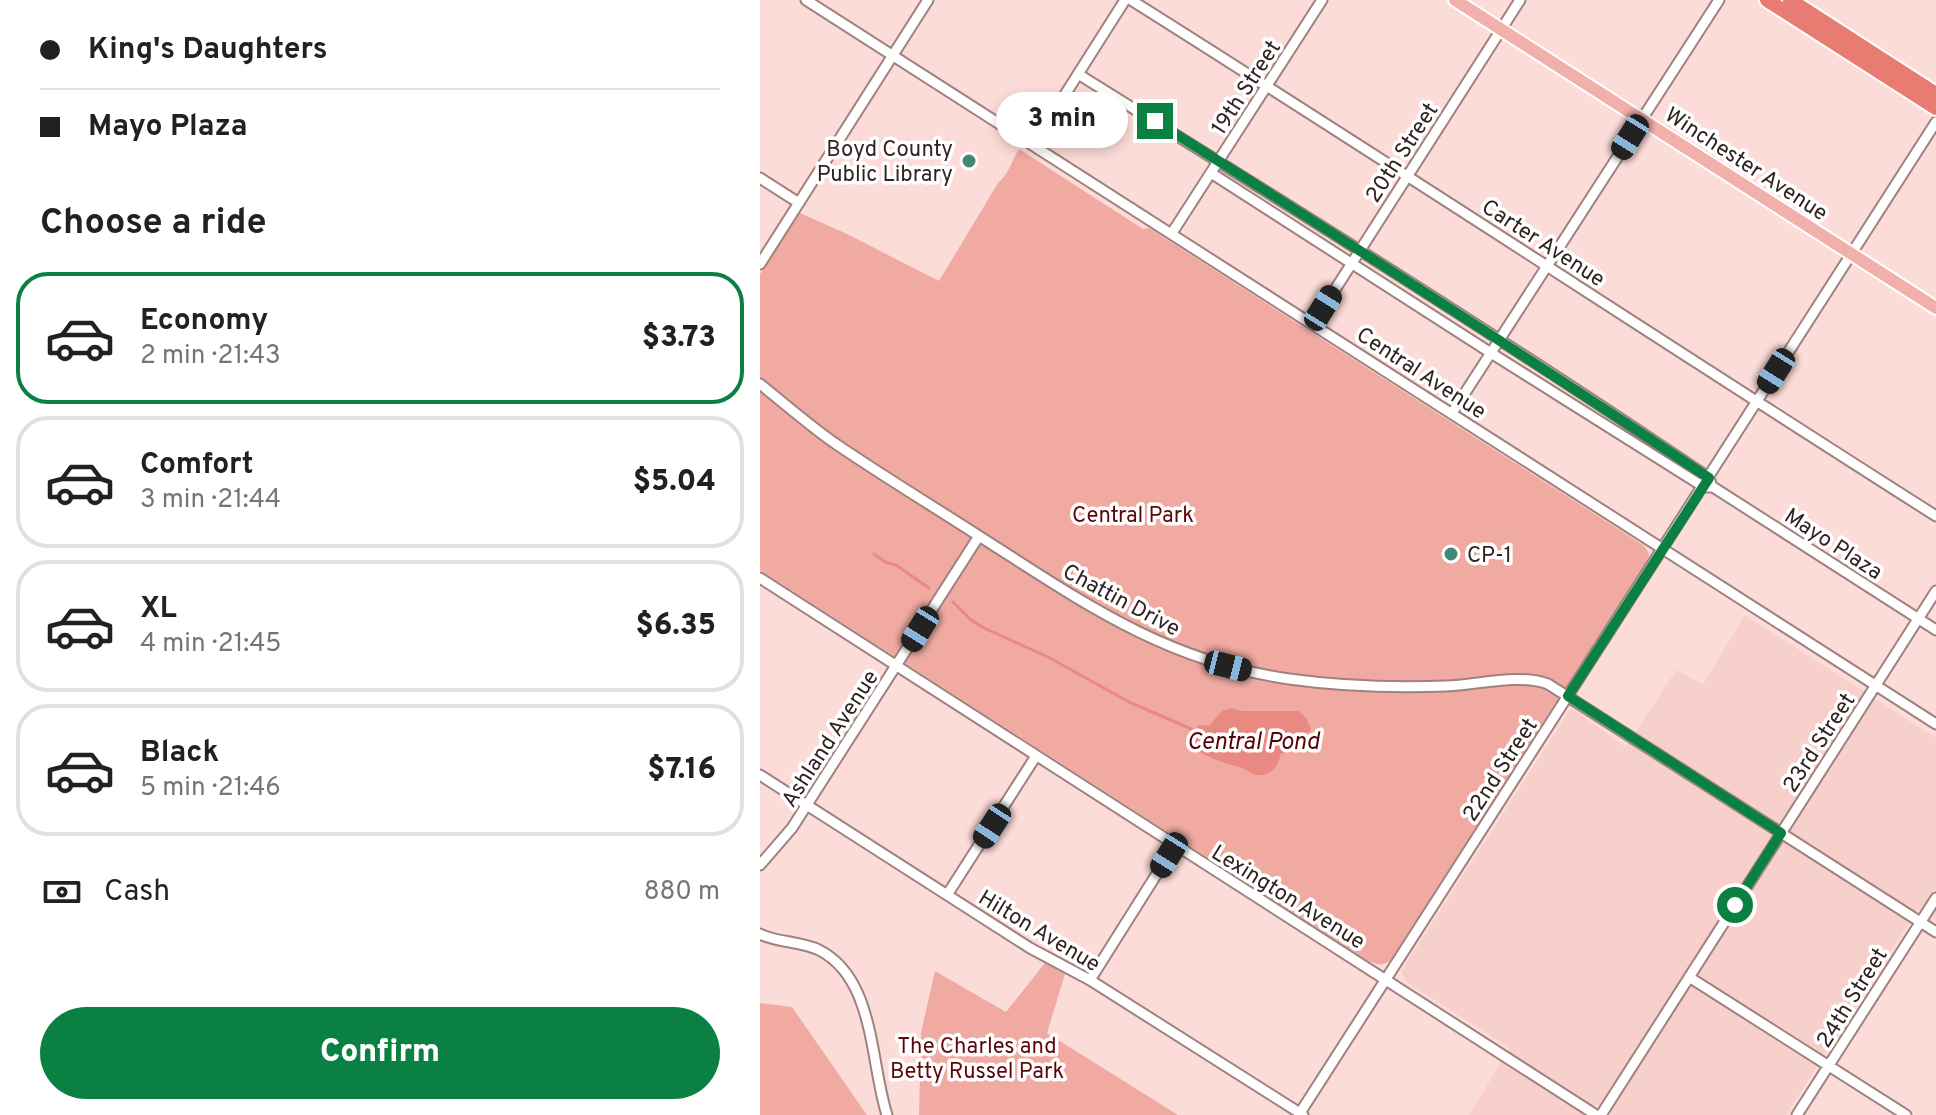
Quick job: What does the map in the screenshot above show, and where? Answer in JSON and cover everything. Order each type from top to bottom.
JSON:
[{"type":"highway","points":[[1767,0],[1936,108]]},
{"type":"highway","points":[[1790,0],[1936,94]]},
{"type":"main road","name":"Winchester Avenue","points":[[1455,0],[1936,308]]},
{"type":"street","name":"Central Avenue","points":[[806,0],[1936,724]]},
{"type":"street","points":[[760,264],[928,0]]},
{"type":"street","points":[[1033,145],[1128,0]]},
{"type":"street","name":"Carter Avenue","points":[[1128,0],[1407,174],[1936,516]]},
{"type":"street","name":"19th Street","points":[[1172,233],[1322,0]]},
{"type":"street","name":"20th Street","points":[[1313,324],[1520,0]]},
{"type":"street","points":[[1452,413],[1719,0]]},
{"type":"street","name":"Mayo Plaza","points":[[1078,74],[1616,415],[1709,484]]},
{"type":"street","name":"22nd Street","points":[[1302,1114],[1662,549],[1709,484],[1757,402],[1936,122]]},
{"type":"street","name":"Mayo Plaza","points":[[1211,173],[1491,353],[1709,484],[1936,630]]},
{"type":"street","points":[[760,178],[799,203]]},
{"type":"street","name":"Chattin Drive","points":[[760,384],[834,443],[1116,622],[1166,645],[1228,666],[1288,679],[1339,684],[1448,686],[1525,679],[1548,684],[1936,932]]},
{"type":"street","name":"Ashland Avenue","points":[[760,865],[792,828],[979,536]]},
{"type":"street","name":"Lexington Avenue","points":[[762,583],[1598,1115]]},
{"type":"street","name":"23rd Street","points":[[1598,1115],[1936,591]]},
{"type":"street","points":[[947,895],[1036,756]]},
{"type":"street","name":"Hilton Avenue","points":[[760,775],[1030,948],[1090,980],[1302,1114]]},
{"type":"street","points":[[1090,980],[1175,845]]},
{"type":"street","name":"24th Street","points":[[1797,1115],[1936,898]]},
{"type":"street","points":[[760,934],[817,949],[832,957],[851,978],[865,1017],[887,1115]]},
{"type":"street","points":[[1689,977],[1906,1115]]},
{"type":"shaded area","points":[[1745,615],[1936,738],[1936,919],[1918,909],[1786,1115],[1613,1115],[1596,1104],[1589,1115],[1469,1115],[1510,1048],[1405,981],[1403,968],[1570,710],[1626,747],[1676,670],[1703,684]]},
{"type":"green space","name":"Central Park","points":[[1019,149],[1143,229],[1149,228],[1643,545],[1649,553],[1387,963],[1367,960],[760,570],[760,274],[800,213],[939,281]]},
{"type":"green space","name":"The Charles and Betty Russel Park","points":[[1045,963],[1065,974],[1047,1033],[1178,1115],[919,1115],[921,1032],[935,971],[1006,1012]]},
{"type":"green space","name":"The Charles and Betty Russel Park","points":[[760,1003],[792,1007],[867,1115],[760,1115]]},
{"type":"water","name":"Central Pond","points":[[1231,708],[1242,711],[1298,711],[1311,729],[1301,734],[1290,750],[1281,754],[1272,771],[1256,775],[1202,753],[1194,743],[1198,725],[1209,726],[1222,711]]},
{"type":"waterway","points":[[874,554],[929,588]]},
{"type":"waterway","points":[[953,602],[984,628],[1048,657],[1129,702],[1196,731]]},
{"type":"place","name":"Boyd County Public Library","points":[[969,161]]},
{"type":"place","name":"CP-1","points":[[1451,554]]},
{"type":"route","points":[[1155,121],[1616,415],[1709,478],[1568,696],[1781,833],[1735,905]]}]
